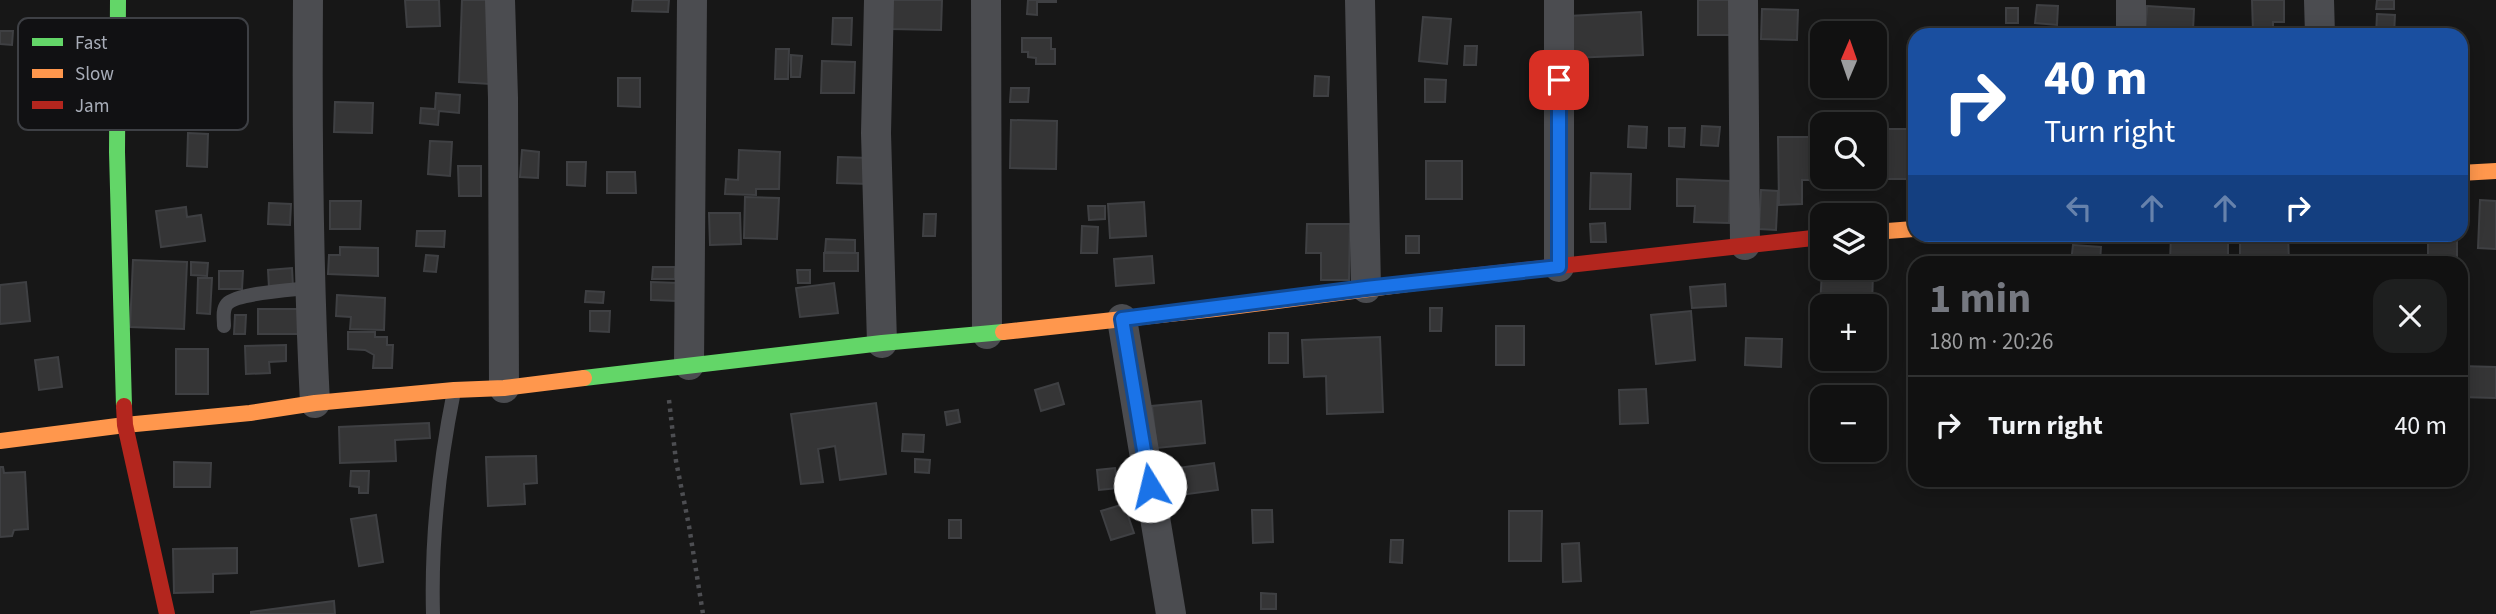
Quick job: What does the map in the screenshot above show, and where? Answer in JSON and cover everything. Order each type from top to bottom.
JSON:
[{"type":"street","points":[[118,0],[118,18]]},
{"type":"street","points":[[309,0],[309,288],[315,402]]},
{"type":"street","points":[[500,0],[504,388]]},
{"type":"street","points":[[677,366],[692,0]]},
{"type":"street","points":[[879,0],[876,133],[882,342]]},
{"type":"street","points":[[986,0],[988,334]]},
{"type":"street","points":[[1360,0],[1366,288]]},
{"type":"street","points":[[1559,0],[1559,267]]},
{"type":"street","points":[[1743,0],[1745,245]]},
{"type":"street","points":[[2131,0],[2131,28]]},
{"type":"street","points":[[2319,0],[2320,28]]},
{"type":"street","points":[[117,130],[125,425],[167,614]]},
{"type":"street","points":[[2468,173],[2496,171]]},
{"type":"street","points":[[1887,231],[1908,229]]},
{"type":"street","points":[[0,441],[250,413],[315,402],[504,388],[882,342],[988,334],[1810,238]]},
{"type":"street","points":[[1122,319],[1171,614]]},
{"type":"lane","points":[[224,326],[224,310],[227,304],[234,300],[261,293],[309,288]]},
{"type":"lane","points":[[433,614],[438,477],[454,390]]},
{"type":"path","points":[[677,366],[676,461],[703,614]]},
{"type":"building","points":[[405,0],[439,0],[440,26],[407,27]]},
{"type":"building","points":[[462,0],[492,0],[490,84],[459,82]]},
{"type":"building","points":[[633,0],[669,0],[668,12],[632,11]]},
{"type":"building","points":[[891,0],[942,0],[941,30],[891,29]]},
{"type":"building","points":[[1028,0],[1056,2],[1037,2],[1037,15],[1027,14]]},
{"type":"building","points":[[1698,0],[1733,0],[1733,35],[1698,35]]},
{"type":"building","points":[[2252,0],[2284,0],[2284,22],[2273,22],[2273,28],[2253,28]]},
{"type":"building","points":[[2377,0],[2394,0],[2394,9],[2376,9]]},
{"type":"building","points":[[2037,5],[2058,6],[2057,25],[2035,23]]},
{"type":"building","points":[[2147,6],[2194,9],[2193,28],[2145,28]]},
{"type":"building","points":[[2006,8],[2018,8],[2018,23],[2006,23]]},
{"type":"building","points":[[1762,9],[1798,10],[1797,40],[1761,39]]},
{"type":"building","points":[[1641,12],[1643,55],[1571,58],[1569,16]]},
{"type":"building","points":[[2377,14],[2395,15],[2394,28],[2376,28]]},
{"type":"building","points":[[1423,17],[1451,19],[1447,64],[1419,61]]},
{"type":"building","points":[[833,18],[852,18],[851,45],[832,44]]},
{"type":"building","points":[[0,31],[13,31],[12,45],[0,44]]},
{"type":"building","points":[[1022,38],[1051,38],[1051,49],[1055,49],[1055,64],[1036,64],[1036,58],[1028,57],[1028,52],[1022,52]]},
{"type":"building","points":[[1465,46],[1477,46],[1476,65],[1464,65]]},
{"type":"building","points":[[776,49],[789,49],[788,79],[775,79]]},
{"type":"building","points":[[791,55],[802,56],[800,77],[791,77]]},
{"type":"building","points":[[822,61],[855,62],[854,93],[821,93]]},
{"type":"building","points":[[1315,76],[1329,77],[1328,96],[1314,96]]},
{"type":"building","points":[[618,78],[640,78],[640,107],[618,106]]},
{"type":"building","points":[[1425,79],[1446,80],[1445,102],[1425,102]]},
{"type":"building","points":[[1011,88],[1029,88],[1028,102],[1010,102]]},
{"type":"building","points":[[436,93],[460,95],[459,113],[439,111],[438,125],[420,123],[421,108],[435,109]]},
{"type":"building","points":[[335,102],[373,103],[372,133],[334,132]]},
{"type":"building","points":[[1011,120],[1057,121],[1056,169],[1010,168]]},
{"type":"building","points":[[1629,126],[1647,127],[1646,148],[1628,147]]},
{"type":"building","points":[[1702,126],[1720,127],[1718,146],[1701,145]]},
{"type":"building","points":[[1669,128],[1685,128],[1684,147],[1669,146]]},
{"type":"building","points":[[1887,129],[1908,129],[1907,179],[1887,179]]},
{"type":"building","points":[[188,133],[208,134],[207,167],[187,166]]},
{"type":"building","points":[[1778,137],[1810,137],[1810,180],[1802,180],[1802,204],[1779,205]]},
{"type":"building","points":[[430,141],[452,142],[450,176],[428,174]]},
{"type":"building","points":[[522,150],[539,152],[538,178],[520,177]]},
{"type":"building","points":[[739,150],[780,152],[779,189],[756,189],[756,195],[725,194],[726,179],[738,180]]},
{"type":"building","points":[[838,157],[870,158],[869,184],[837,183]]},
{"type":"building","points":[[1426,161],[1462,161],[1462,199],[1426,199]]},
{"type":"building","points":[[567,162],[586,162],[585,186],[567,185]]},
{"type":"building","points":[[458,166],[481,166],[481,196],[459,196]]},
{"type":"building","points":[[607,172],[635,172],[636,193],[607,193]]},
{"type":"building","points":[[1591,173],[1631,174],[1630,209],[1590,209]]},
{"type":"building","points":[[1677,179],[1730,181],[1729,223],[1694,222],[1695,206],[1677,206]]},
{"type":"building","points":[[1761,190],[1778,191],[1776,230],[1759,229]]},
{"type":"building","points":[[745,197],[779,198],[777,239],[744,238]]},
{"type":"building","points":[[2480,200],[2496,201],[2496,249],[2478,248]]},
{"type":"building","points":[[330,201],[361,201],[360,229],[330,229]]},
{"type":"building","points":[[1144,202],[1146,236],[1110,238],[1108,204]]},
{"type":"building","points":[[269,203],[291,204],[290,225],[268,224]]},
{"type":"building","points":[[1088,206],[1105,206],[1105,219],[1089,220]]},
{"type":"building","points":[[186,207],[187,217],[201,215],[205,241],[161,247],[156,211]]},
{"type":"building","points":[[709,213],[740,213],[741,244],[710,245]]},
{"type":"building","points":[[924,214],[936,214],[935,236],[923,236]]},
{"type":"building","points":[[1605,223],[1606,242],[1591,242],[1590,224]]},
{"type":"building","points":[[1307,224],[1350,224],[1349,280],[1321,280],[1321,253],[1306,253]]},
{"type":"building","points":[[1082,226],[1098,227],[1097,253],[1081,253]]},
{"type":"building","points":[[417,231],[445,231],[444,247],[416,246]]},
{"type":"building","points":[[1406,236],[1419,236],[1419,253],[1406,253]]},
{"type":"building","points":[[826,239],[855,240],[855,253],[825,252]]},
{"type":"building","points":[[2171,242],[2228,242],[2228,256],[2170,256]]},
{"type":"building","points":[[2240,242],[2288,242],[2289,256],[2240,256]]},
{"type":"building","points":[[2428,242],[2457,242],[2457,256],[2428,256]]},
{"type":"building","points":[[2073,245],[2101,247],[2100,256],[2072,256]]},
{"type":"building","points":[[340,247],[378,248],[378,276],[328,274],[329,255],[340,255]]},
{"type":"building","points":[[824,253],[858,253],[858,271],[824,271]]},
{"type":"building","points":[[426,255],[438,256],[436,272],[424,271]]},
{"type":"building","points":[[1152,256],[1154,283],[1116,286],[1114,259]]},
{"type":"building","points":[[133,260],[187,262],[184,329],[130,327]]},
{"type":"building","points":[[191,262],[208,263],[207,276],[191,275]]},
{"type":"building","points":[[653,267],[675,267],[675,279],[652,279]]},
{"type":"building","points":[[292,268],[293,287],[269,288],[268,270]]},
{"type":"building","points":[[797,270],[810,270],[810,283],[798,283]]},
{"type":"building","points":[[219,271],[243,271],[242,289],[219,289]]},
{"type":"building","points":[[198,278],[212,278],[210,314],[197,313]]},
{"type":"building","points":[[1821,280],[1873,280],[1872,294],[1821,294]]},
{"type":"building","points":[[26,282],[30,321],[0,324],[0,285]]},
{"type":"building","points":[[651,282],[678,283],[677,301],[651,300]]},
{"type":"building","points":[[834,283],[838,313],[800,317],[796,288]]},
{"type":"building","points":[[1725,284],[1726,306],[1692,308],[1690,287]]},
{"type":"building","points":[[586,291],[604,292],[603,303],[585,302]]},
{"type":"building","points":[[337,295],[385,298],[384,330],[350,329],[351,317],[336,316]]},
{"type":"building","points":[[1430,308],[1442,308],[1441,331],[1430,331]]},
{"type":"building","points":[[258,309],[304,309],[304,334],[258,334]]},
{"type":"building","points":[[590,311],[610,311],[609,332],[590,331]]},
{"type":"building","points":[[1691,311],[1695,360],[1656,364],[1651,315]]},
{"type":"building","points":[[235,315],[246,315],[245,334],[234,334]]},
{"type":"building","points":[[1496,326],[1524,326],[1524,365],[1496,365]]},
{"type":"building","points":[[348,332],[375,332],[375,337],[387,337],[387,345],[393,345],[392,368],[373,368],[374,355],[365,350],[348,349]]},
{"type":"building","points":[[1269,333],[1288,333],[1288,363],[1269,363]]},
{"type":"building","points":[[1380,337],[1383,412],[1327,414],[1326,376],[1304,377],[1302,340]]},
{"type":"building","points":[[1746,338],[1782,339],[1781,367],[1745,365]]},
{"type":"building","points":[[286,345],[286,361],[269,362],[270,373],[246,374],[245,346]]},
{"type":"building","points":[[176,349],[208,349],[208,394],[176,394]]},
{"type":"building","points":[[58,357],[62,387],[39,390],[35,360]]},
{"type":"building","points":[[2468,366],[2496,367],[2496,398],[2468,397]]},
{"type":"building","points":[[1058,383],[1064,404],[1041,411],[1035,390]]},
{"type":"building","points":[[1646,389],[1648,423],[1620,424],[1619,390]]},
{"type":"building","points":[[1201,401],[1205,443],[1157,448],[1152,406]]},
{"type":"building","points":[[876,403],[886,474],[840,480],[835,446],[818,449],[823,482],[801,484],[791,414]]},
{"type":"building","points":[[958,410],[960,422],[947,425],[945,412]]},
{"type":"building","points":[[429,423],[430,438],[395,440],[396,461],[340,463],[339,427]]},
{"type":"building","points":[[903,434],[924,435],[923,452],[902,451]]},
{"type":"building","points":[[536,456],[537,483],[524,484],[525,504],[488,506],[486,457]]},
{"type":"building","points":[[915,459],[930,460],[929,473],[915,472]]},
{"type":"building","points":[[174,462],[211,463],[210,487],[174,487]]},
{"type":"building","points":[[1214,463],[1218,490],[1166,497],[1162,470]]},
{"type":"building","points":[[0,467],[3,467],[4,473],[25,472],[28,529],[14,530],[12,536],[0,537]]},
{"type":"building","points":[[1115,468],[1118,488],[1099,490],[1097,470]]},
{"type":"building","points":[[351,471],[369,471],[368,493],[359,493],[359,487],[350,486]]},
{"type":"building","points":[[1124,504],[1134,533],[1111,540],[1101,511]]},
{"type":"building","points":[[1252,510],[1272,510],[1273,542],[1253,543]]},
{"type":"building","points":[[1509,511],[1542,511],[1541,561],[1509,561]]},
{"type":"building","points":[[376,515],[383,562],[359,566],[351,519]]},
{"type":"building","points":[[949,520],[961,520],[961,538],[949,538]]},
{"type":"building","points":[[1391,540],[1403,540],[1402,563],[1390,562]]},
{"type":"building","points":[[1579,543],[1581,581],[1563,582],[1562,544]]},
{"type":"building","points":[[237,548],[237,573],[213,574],[213,592],[174,593],[173,549]]},
{"type":"building","points":[[1261,593],[1276,594],[1276,609],[1261,609]]},
{"type":"building","points":[[334,601],[335,614],[251,614],[251,612]]},
{"type":"traffic: fast","points":[[118,0],[118,18]]},
{"type":"traffic: fast","points":[[117,130],[124,406]]},
{"type":"traffic: fast","points":[[584,378],[882,343],[1003,332]]},
{"type":"traffic: slow","points":[[2468,173],[2496,171]]},
{"type":"traffic: slow","points":[[1887,231],[1908,229]]},
{"type":"traffic: slow","points":[[1003,332],[1215,309],[1461,277]]},
{"type":"traffic: slow","points":[[0,441],[250,413],[315,403],[504,388],[584,378]]},
{"type":"traffic: jam","points":[[1461,277],[1810,238]]},
{"type":"traffic: jam","points":[[124,406],[125,425],[167,614]]},
{"type":"route","points":[[1150,486],[1122,319],[1559,267],[1559,80]]}]
